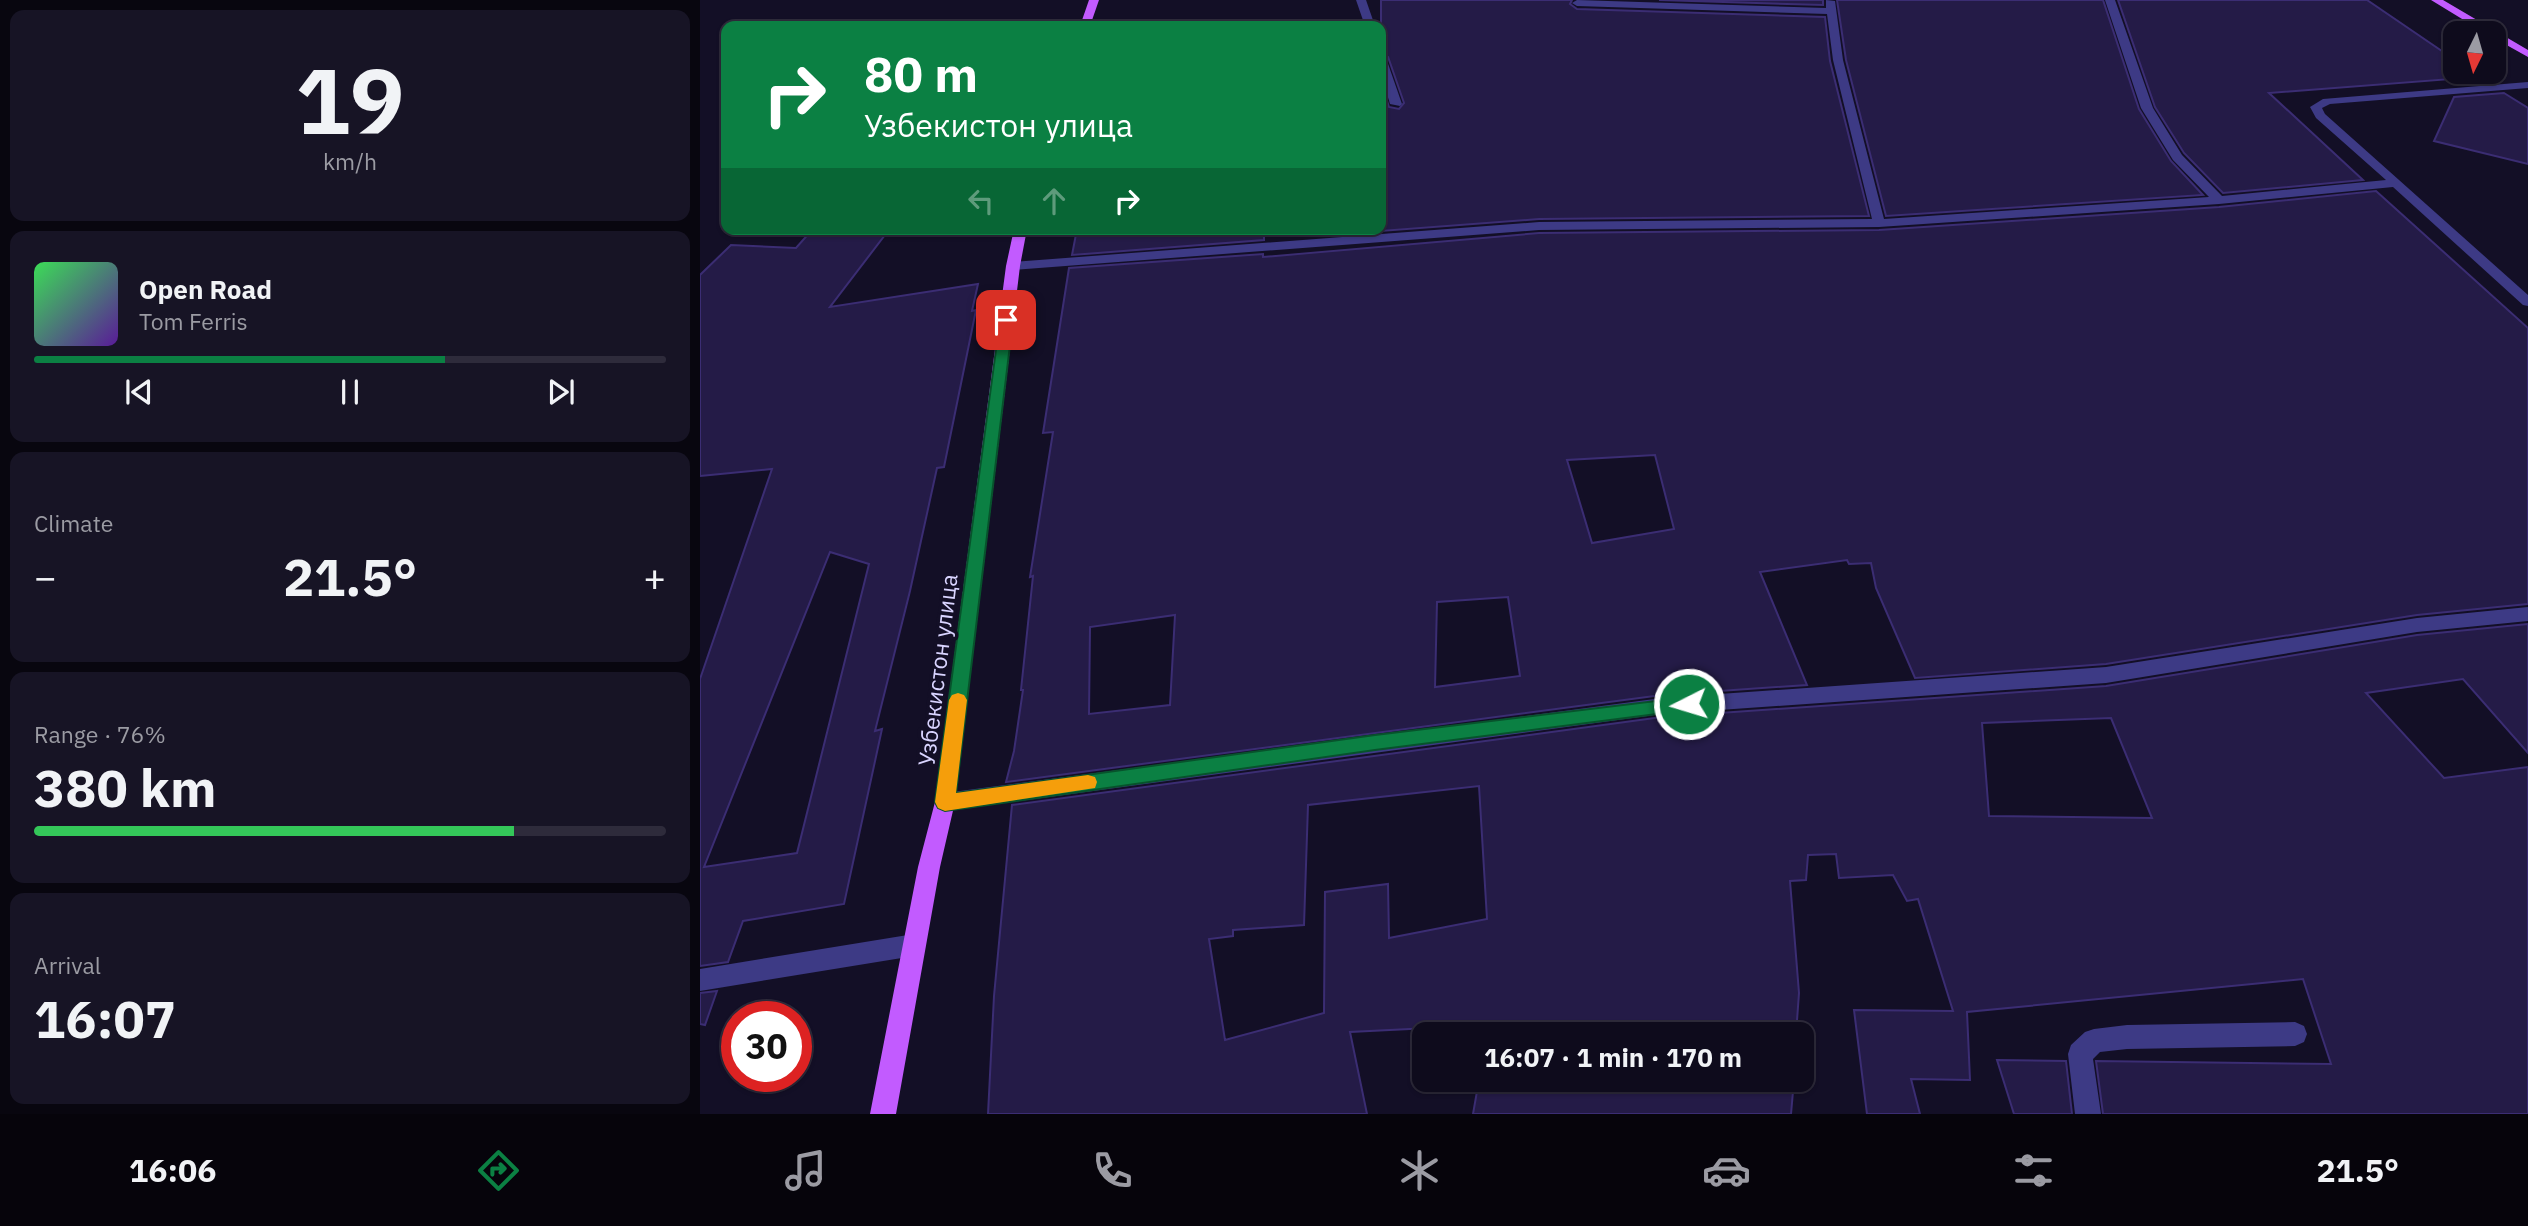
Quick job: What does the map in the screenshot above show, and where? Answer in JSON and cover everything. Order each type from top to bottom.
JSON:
[{"type":"main road","points":[[1087,21],[1094,0]]},
{"type":"main road","points":[[2436,0],[2471,21]]},
{"type":"main road","points":[[2506,41],[2528,54]]},
{"type":"main road","name":"Узбекистон улица","points":[[883,1114],[929,867],[945,802],[1013,266],[1020,235]]},
{"type":"street","points":[[1361,0],[1368,21]]},
{"type":"street","points":[[2110,0],[2147,108],[2177,157],[2219,200]]},
{"type":"street","points":[[1577,2],[1831,6],[1838,60],[1879,223]]},
{"type":"street","points":[[1386,73],[1396,104]]},
{"type":"street","points":[[2528,85],[2327,101],[2316,107],[2320,116],[2528,302]]},
{"type":"street","points":[[1013,266],[1539,226],[1879,223],[2219,200],[2396,183]]},
{"type":"street","points":[[945,802],[1662,706],[2106,675],[2417,625],[2528,614]]},
{"type":"street","points":[[700,980],[914,945]]},
{"type":"street","points":[[2088,1114],[2080,1054],[2094,1041],[2127,1037],[2295,1034]]},
{"type":"building","points":[[1381,0],[1572,0],[1570,4],[1577,9],[1825,17],[1830,61],[1869,216],[1539,219],[1386,231],[1386,98],[1389,107],[1399,109],[1404,103],[1386,56],[1386,21],[1381,21]]},
{"type":"building","points":[[1659,0],[1823,0],[1823,5]]},
{"type":"building","points":[[1837,0],[2103,0],[2139,109],[2171,161],[2203,195],[1886,216],[1846,60]]},
{"type":"building","points":[[2118,0],[2367,0],[2443,52],[2443,80],[2269,93],[2363,180],[2223,193],[2184,153],[2155,107]]},
{"type":"building","points":[[2504,93],[2528,108],[2528,164],[2434,141],[2454,97]]},
{"type":"building","points":[[2376,191],[2528,328],[2528,604],[2417,615],[2106,664],[1915,678],[1876,588],[1871,563],[1849,564],[1847,560],[1760,572],[1807,685],[1662,695],[1006,782],[1014,751],[1023,690],[1033,576],[1030,577],[1053,432],[1043,433],[1069,268],[1263,254],[1263,257],[1539,233],[1879,230],[2219,207]],"holes":[[[1655,455],[1674,529],[1592,543],[1567,460]],[[1508,597],[1520,676],[1435,687],[1437,602]],[[1175,615],[1170,705],[1089,714],[1090,627]]]},
{"type":"building","points":[[807,235],[885,235],[830,307],[978,284],[972,311],[976,310],[944,467],[937,468],[875,731],[882,729],[844,904],[743,921],[728,962],[700,966],[700,679],[772,469],[700,476],[700,275],[731,245],[796,248]],"holes":[[[830,552],[869,564],[797,853],[704,867]]]},
{"type":"building","points":[[1076,235],[1264,235],[1264,240],[1072,255]]},
{"type":"building","points":[[2528,624],[2528,753],[2463,679],[2366,693],[2444,778],[2528,767],[2528,1114],[2103,1114],[2096,1061],[2331,1064],[2303,979],[1967,1012],[1970,1080],[1911,1079],[1920,1114],[1867,1114],[1854,1010],[1953,1011],[1918,899],[1907,901],[1893,875],[1839,878],[1836,854],[1808,855],[1806,880],[1790,881],[1799,993],[1797,1022],[1412,1022],[1412,1029],[1350,1032],[1367,1114],[988,1114],[994,996],[1012,805],[1662,717],[2106,686],[2417,635]],"holes":[[[2111,718],[2152,818],[1989,816],[1982,723]],[[1479,786],[1487,919],[1389,938],[1388,884],[1325,892],[1324,1013],[1225,1040],[1209,939],[1233,936],[1233,930],[1304,925],[1308,805]]]},
{"type":"building","points":[[717,991],[705,1025],[700,1024],[700,993]]},
{"type":"building","points":[[1997,1060],[2066,1061],[2072,1114],[2014,1114]]},
{"type":"building","points":[[1477,1092],[1793,1092],[1791,1114],[1473,1114]]},
{"type":"slow traffic","points":[[958,700],[945,802],[1088,782]]},
{"type":"route","points":[[1006,320],[945,802],[1375,743],[1689,704]]}]
